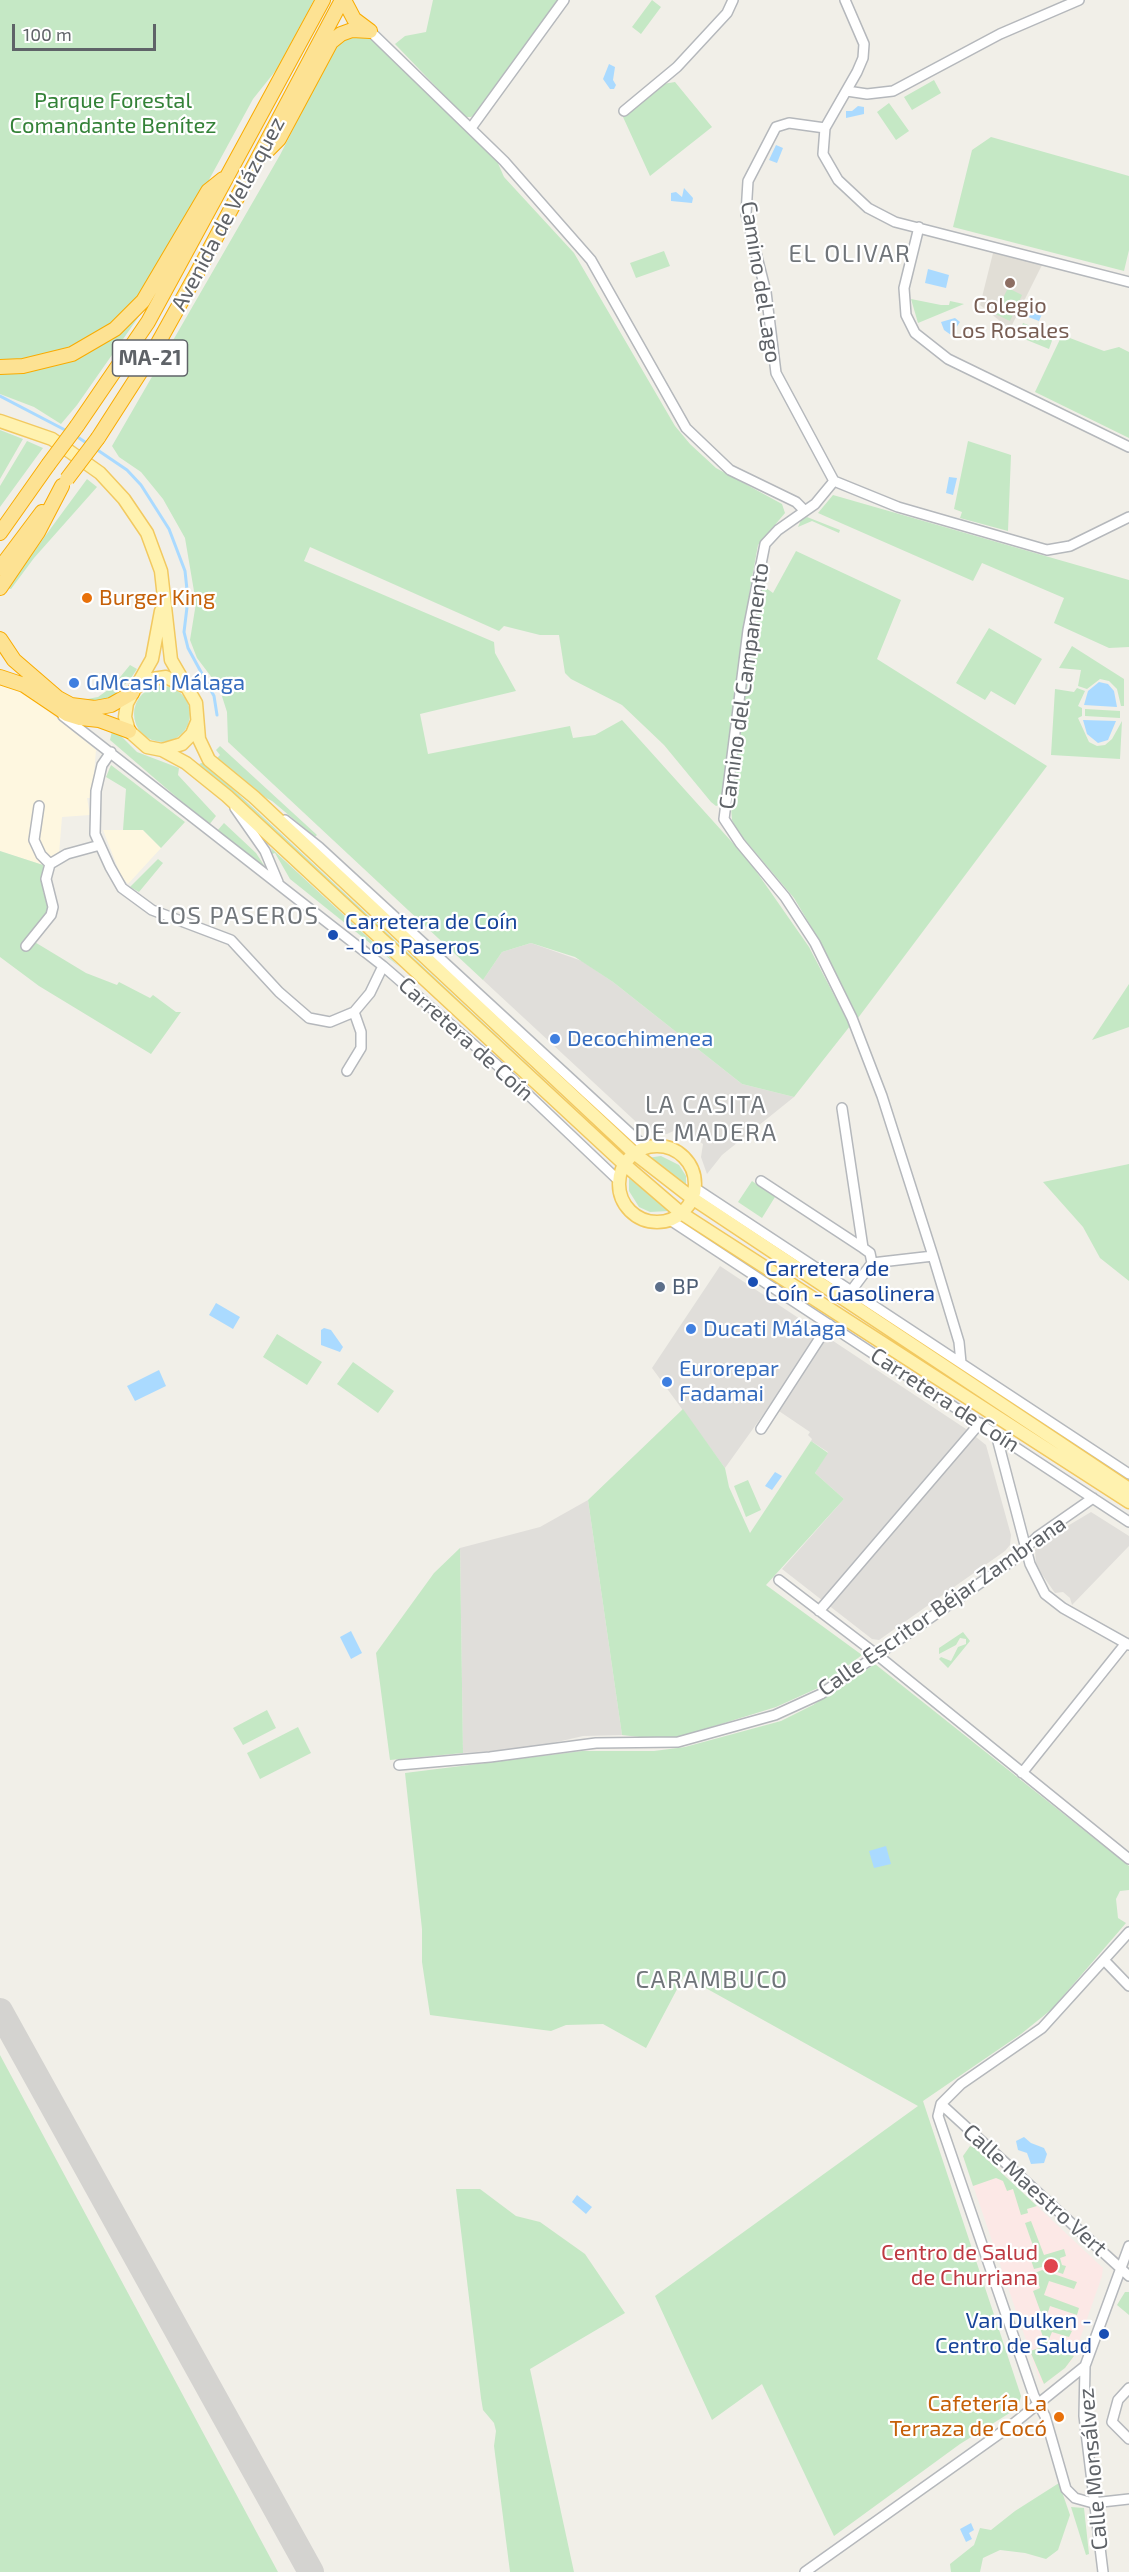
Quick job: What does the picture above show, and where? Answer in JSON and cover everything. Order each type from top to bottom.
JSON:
[{"type":"highway","name":"Avenida de Velázquez","points":[[0,533],[148,322],[323,0]]},
{"type":"highway","name":"Avenida de Velázquez","points":[[0,568],[98,438],[158,344],[343,0]]},
{"type":"highway","points":[[343,0],[354,19],[370,31]]},
{"type":"highway","points":[[256,162],[279,139],[331,42],[341,34],[352,30],[370,31]]},
{"type":"highway","points":[[0,368],[23,366],[72,354],[115,329],[143,301],[208,191],[229,174]]},
{"type":"highway","points":[[0,588],[38,532],[65,482]]},
{"type":"highway","points":[[0,516],[26,495]]},
{"type":"highway","points":[[0,639],[14,660],[58,698],[71,705],[95,708],[111,705],[135,689]]},
{"type":"highway","points":[[0,677],[24,685],[48,702],[80,718],[99,720],[129,730]]},
{"type":"main road","points":[[0,421],[52,439],[100,473],[124,499],[147,533],[160,571],[171,660],[196,703],[199,739],[209,760],[254,797],[639,1150],[693,1193],[1129,1489]]},
{"type":"main road","points":[[163,595],[156,647],[127,703],[125,717],[129,730],[147,747],[162,750],[186,763],[227,796],[624,1164],[676,1216]]},
{"type":"main road","points":[[135,689],[152,679],[165,678],[187,687]]},
{"type":"main road","points":[[162,750],[182,744],[192,734],[197,721]]},
{"type":"main road","points":[[658,1146],[681,1154],[692,1169],[693,1193],[676,1216],[650,1221],[636,1216],[626,1207],[620,1194],[618,1180],[624,1164],[639,1150],[658,1146]]},
{"type":"main road","name":"Carretera de Coín","points":[[676,1216],[1129,1502]]},
{"type":"street","points":[[471,128],[564,0]]},
{"type":"street","points":[[624,111],[677,67],[727,13],[733,0]]},
{"type":"street","points":[[845,0],[864,44],[863,58],[825,128],[824,154],[838,180],[868,208],[895,222],[1129,282]]},
{"type":"street","points":[[847,91],[867,94],[893,91],[1000,34],[1079,0]]},
{"type":"street","points":[[370,31],[471,128],[549,209],[591,260],[686,428],[730,470],[796,502],[805,511]]},
{"type":"street","name":"Camino del Lago","points":[[825,128],[789,123],[776,127],[748,181],[746,214],[766,292],[776,373],[834,482]]},
{"type":"street","points":[[919,227],[904,288],[906,315],[915,333],[931,348],[948,359],[1129,447]]},
{"type":"street","points":[[834,482],[898,507],[1047,550],[1070,546],[1129,517]]},
{"type":"street","name":"Camino del Campamento","points":[[834,482],[827,487],[815,504],[778,530],[765,544],[748,630],[724,819],[797,916],[815,944],[852,1018],[882,1096],[959,1342],[962,1363]]},
{"type":"street","name":"Carretera de Coín","points":[[48,702],[82,732],[111,752],[383,966],[497,1065],[618,1180]]},
{"type":"street","points":[[111,752],[102,765],[96,791],[94,819],[100,844],[122,888],[152,910],[231,940],[279,992],[309,1018],[330,1022],[354,1012],[370,993],[383,966]]},
{"type":"street","name":"Carretera de Coín","points":[[227,796],[265,851],[279,884]]},
{"type":"street","points":[[39,806],[34,840],[41,855],[50,864]]},
{"type":"street","points":[[26,946],[51,915],[53,907],[46,879],[50,864],[67,854],[100,844]]},
{"type":"street","points":[[347,1071],[361,1048],[361,1032],[354,1012]]},
{"type":"street","points":[[842,1108],[863,1248]]},
{"type":"street","points":[[761,1181],[870,1253],[872,1263]]},
{"type":"street","name":"Carretera de Coín","points":[[693,1193],[851,1291],[1129,1474]]},
{"type":"street","name":"Carretera de Coín","points":[[676,1216],[829,1324],[1129,1522]]},
{"type":"street","points":[[851,1291],[872,1263],[933,1256]]},
{"type":"street","points":[[761,1429],[829,1324]]},
{"type":"street","points":[[819,1611],[980,1423]]},
{"type":"street","points":[[996,1434],[1034,1575],[1046,1594],[1063,1608],[1128,1644],[1022,1773]]},
{"type":"street","name":"Calle Escritor Béjar Zambrana","points":[[399,1765],[490,1757],[596,1743],[678,1742],[775,1714],[821,1694],[1013,1560],[1037,1537],[1093,1498]]},
{"type":"street","points":[[779,1580],[876,1654],[1129,1859]]},
{"type":"street","points":[[1129,1932],[1042,2028],[962,2084],[940,2104],[938,2116],[1038,2405],[1045,2416],[1066,2489],[1076,2498],[1093,2504],[1129,2499]]},
{"type":"street","points":[[1104,1960],[1129,1986]]},
{"type":"street","name":"Calle Maestro Vert","points":[[940,2104],[1129,2276]]},
{"type":"street","points":[[806,2572],[1038,2405],[1085,2366],[1119,2267],[1129,2246]]},
{"type":"street","name":"Calle Monsálvez","points":[[1085,2366],[1084,2416],[1103,2572]]},
{"type":"street","points":[[1129,2388],[1118,2400],[1112,2422],[1129,2439]]},
{"type":"shaded area","name":"Colegio Los Rosales","points":[[993,253],[1042,265],[1010,329],[980,305]]},
{"type":"shaded area","points":[[0,685],[28,695],[96,750],[92,798],[87,798],[90,815],[62,817],[59,854],[43,865],[0,851]]},
{"type":"shaded area","points":[[103,830],[143,830],[161,848],[128,884],[121,876]]},
{"type":"shaded area","points":[[531,943],[582,961],[613,982],[742,1084],[794,1097],[722,1155],[707,1174],[701,1157],[703,1144],[680,1128],[667,1134],[647,1132],[483,980],[502,952]]},
{"type":"shaded area","points":[[720,1266],[966,1429],[986,1445],[1011,1535],[1010,1545],[1005,1551],[879,1640],[872,1639],[782,1569],[844,1499],[815,1473],[828,1452],[811,1441],[808,1435],[810,1432],[770,1405],[725,1468],[652,1368]]},
{"type":"shaded area","points":[[588,1500],[622,1735],[583,1736],[531,1748],[463,1753],[460,1548],[540,1527]]},
{"type":"shaded area","points":[[1091,1512],[1129,1536],[1129,1546],[1072,1605],[1070,1598],[1063,1592],[1055,1593],[1041,1573],[1036,1563],[1035,1550],[1039,1543]]},
{"type":"shaded area","name":"Centro de Salud de Churriana","points":[[970,2146],[975,2148],[1103,2268],[1073,2359],[1044,2384],[1040,2381],[963,2156]]},
{"type":"green space","name":"Parque Forestal Comandante Benítez","points":[[0,0],[314,0],[277,69],[253,99],[192,211],[136,304],[114,324],[60,353],[0,364]]},
{"type":"green space","points":[[433,0],[559,0],[478,112],[471,117],[465,117],[395,44],[405,36],[426,32]]},
{"type":"green space","points":[[652,0],[661,7],[641,34],[632,27]]},
{"type":"green space","points":[[360,33],[372,40],[497,161],[504,177],[574,253],[675,426],[690,444],[716,468],[782,504],[785,513],[758,545],[721,804],[716,806],[711,802],[664,745],[622,705],[571,679],[565,673],[559,635],[540,635],[504,626],[499,631],[310,547],[304,561],[494,642],[495,653],[516,691],[420,714],[428,754],[570,726],[573,738],[595,735],[622,720],[749,861],[809,947],[850,1026],[794,1097],[742,1084],[613,982],[575,957],[531,943],[502,952],[483,980],[228,742],[227,712],[219,687],[197,658],[190,640],[196,603],[185,538],[163,499],[141,472],[119,457],[112,446],[280,155],[336,45],[342,39]]},
{"type":"green space","points":[[934,80],[941,93],[912,110],[904,97]]},
{"type":"green space","points":[[675,82],[712,127],[650,176],[623,117],[663,84]]},
{"type":"green space","points":[[889,103],[909,131],[896,140],[877,112]]},
{"type":"green space","points":[[991,137],[1129,176],[1129,250],[1124,271],[953,227],[972,150]]},
{"type":"green space","points":[[664,251],[670,266],[636,278],[630,263]]},
{"type":"green space","points":[[1008,288],[1022,295],[1010,321],[995,314]]},
{"type":"green space","points":[[911,299],[941,305],[949,305],[950,301],[964,304],[918,323]]},
{"type":"green space","points":[[142,312],[77,405],[61,424],[34,407],[0,394],[0,372],[36,369]]},
{"type":"green space","points":[[1023,323],[1054,335],[1049,349],[1017,336]]},
{"type":"green space","points":[[1062,335],[1104,351],[1119,347],[1129,352],[1129,438],[1035,392]]},
{"type":"green space","points":[[0,430],[23,439],[0,479]]},
{"type":"green space","points":[[27,441],[43,448],[0,507],[0,486]]},
{"type":"green space","points":[[968,441],[1011,455],[1008,531],[960,518],[962,512],[954,509]]},
{"type":"green space","points":[[87,479],[97,487],[34,558],[11,589],[7,588]]},
{"type":"green space","points":[[833,495],[1129,580],[1129,647],[1109,648],[1054,623],[1064,598],[982,563],[973,581],[818,513]]},
{"type":"green space","points":[[807,517],[840,530],[839,533],[812,521],[798,527],[801,520]]},
{"type":"green space","points":[[796,551],[901,600],[877,659],[1047,766],[858,1018],[819,940],[794,898],[738,832],[732,820],[731,807],[740,730],[762,585],[773,593]]},
{"type":"green space","points":[[989,628],[1042,659],[1015,705],[991,691],[985,700],[956,683]]},
{"type":"green space","points":[[1072,646],[1124,679],[1124,706],[1121,706],[1117,689],[1109,681],[1100,679],[1087,689],[1078,686],[1081,670],[1059,668]]},
{"type":"green space","points":[[130,665],[137,669],[131,678],[116,694],[106,700],[81,703],[67,697],[82,700],[98,697],[112,687]]},
{"type":"green space","points":[[162,686],[173,688],[182,694],[188,703],[190,714],[188,725],[182,734],[173,740],[162,742],[151,740],[142,734],[136,725],[134,714],[136,703],[142,694],[151,688]]},
{"type":"green space","points":[[1077,688],[1085,691],[1078,706],[1082,708],[1082,716],[1078,718],[1089,742],[1097,746],[1105,745],[1112,739],[1122,721],[1120,759],[1051,755],[1055,689],[1074,692]]},
{"type":"green space","points":[[1085,709],[1120,711],[1120,718],[1085,716]]},
{"type":"green space","points":[[112,731],[121,736],[137,752],[179,768],[178,775],[216,816],[209,825],[110,740]]},
{"type":"green space","points":[[220,746],[317,835],[315,837],[272,801],[251,790],[217,758],[220,755],[216,750]]},
{"type":"green space","points":[[204,762],[614,1145],[613,1147],[199,764]]},
{"type":"green space","points":[[111,765],[185,822],[161,848],[143,830],[123,830],[126,789],[106,777]]},
{"type":"green space","points":[[224,823],[256,853],[269,873],[217,831]]},
{"type":"green space","points":[[271,848],[401,968],[290,879],[275,853],[272,854]]},
{"type":"green space","points":[[0,851],[43,865],[43,892],[48,900],[48,910],[33,941],[86,973],[117,985],[119,982],[150,998],[153,995],[176,1012],[181,1012],[151,1054],[39,986],[0,957]]},
{"type":"green space","points":[[158,859],[163,863],[139,892],[130,887]]},
{"type":"green space","points":[[1129,984],[1129,1027],[1092,1040]]},
{"type":"green space","points":[[661,1156],[679,1165],[686,1176],[686,1190],[647,1158]]},
{"type":"green space","points":[[1129,1164],[1129,1281],[1100,1258],[1083,1227],[1043,1182]]},
{"type":"green space","points":[[629,1178],[669,1211],[650,1212],[639,1207],[629,1191]]},
{"type":"green space","points":[[752,1181],[775,1197],[762,1218],[738,1202]]},
{"type":"green space","points":[[277,1334],[322,1362],[307,1385],[263,1357]]},
{"type":"green space","points":[[353,1362],[394,1391],[378,1413],[337,1384]]},
{"type":"green space","points":[[683,1409],[725,1468],[729,1487],[750,1533],[811,1441],[828,1453],[815,1473],[844,1499],[766,1585],[862,1655],[818,1688],[776,1707],[679,1737],[648,1738],[622,1735],[588,1500]]},
{"type":"green space","points":[[748,1480],[761,1510],[746,1517],[734,1486]]},
{"type":"green space","points":[[460,1548],[463,1753],[390,1760],[376,1653],[434,1573]]},
{"type":"green space","points":[[963,1632],[970,1641],[948,1668],[939,1659],[941,1657],[951,1661],[958,1647],[966,1644],[966,1639],[960,1638],[956,1645],[939,1654],[939,1648]]},
{"type":"green space","points":[[875,1664],[1129,1866],[1129,1890],[1120,1891],[1116,1899],[1118,1918],[1126,1923],[1052,2009],[1021,2034],[923,2101],[1021,2396],[1019,2404],[1016,2409],[960,2444],[834,2536],[762,2384],[712,2420],[655,2296],[918,2106],[684,1976],[646,2048],[603,2024],[566,2025],[551,2031],[430,2015],[422,1962],[422,1929],[405,1773],[582,1751],[654,1751],[685,1747],[781,1721],[813,1705]]},
{"type":"green space","points":[[267,1710],[276,1728],[243,1745],[233,1728]]},
{"type":"green space","points":[[298,1727],[311,1753],[260,1779],[247,1753]]},
{"type":"green space","points":[[0,2055],[278,2572],[0,2572]]},
{"type":"green space","points":[[970,2146],[975,2148],[1037,2206],[1027,2209],[1028,2213],[1021,2215],[1013,2189],[1007,2191],[1003,2181],[996,2178],[973,2186],[963,2156]]},
{"type":"green space","points":[[456,2189],[480,2189],[516,2216],[540,2222],[585,2254],[625,2313],[530,2369],[574,2572],[510,2572],[494,2446],[496,2431],[494,2423],[483,2410],[481,2398]]},
{"type":"green space","points":[[1031,2221],[1044,2255],[1064,2249],[1066,2256],[1060,2258],[1062,2265],[1066,2266],[1063,2274],[1042,2267],[1034,2269],[1031,2260],[1037,2257],[1025,2223]]},
{"type":"green space","points":[[1042,2270],[1077,2282],[1074,2289],[1049,2281],[1044,2295],[1079,2308],[1077,2315],[1050,2306],[1045,2321],[1072,2331],[1069,2337],[1052,2332],[1046,2346],[1074,2356],[1065,2368],[1044,2384],[1030,2351],[1039,2348],[1043,2337],[1036,2316],[1041,2313],[1033,2291],[1040,2288],[1035,2273]]},
{"type":"green space","points":[[1125,2292],[1129,2292],[1129,2315],[1117,2305]]},
{"type":"green space","points":[[1059,2483],[1070,2515],[1058,2550],[1046,2559],[1025,2553],[1000,2550],[983,2558],[980,2572],[951,2572],[950,2564],[974,2545],[980,2528],[991,2530],[1015,2511]]},
{"type":"green space","points":[[1071,2507],[1084,2508],[1089,2554],[1086,2555]]},
{"type":"water","points":[[609,64],[615,67],[613,80],[616,85],[614,89],[610,89],[603,79]]},
{"type":"water","points":[[858,106],[864,107],[864,114],[846,118],[846,111],[852,111]]},
{"type":"water","points":[[776,145],[783,148],[777,163],[769,160]]},
{"type":"water","points":[[684,188],[693,198],[692,203],[671,201],[671,193],[676,192],[682,197]]},
{"type":"water","points":[[928,269],[949,275],[946,288],[925,283]]},
{"type":"water","points":[[1026,307],[1042,314],[1039,321],[1023,315]]},
{"type":"water","points":[[955,318],[960,322],[951,335],[944,330],[941,322]]},
{"type":"water","points":[[949,477],[957,478],[953,495],[946,493]]},
{"type":"water","points":[[1099,682],[1108,684],[1114,691],[1117,707],[1084,705],[1088,691]]},
{"type":"water","points":[[1083,720],[1116,721],[1108,740],[1098,743],[1087,734]]},
{"type":"water","points":[[216,1303],[240,1317],[233,1329],[209,1315]]},
{"type":"water","points":[[324,1328],[331,1330],[343,1347],[340,1352],[321,1345],[321,1330]]},
{"type":"water","points":[[159,1370],[166,1386],[135,1401],[127,1386]]},
{"type":"water","points":[[775,1472],[782,1476],[772,1490],[765,1486]]},
{"type":"water","points":[[351,1631],[362,1653],[351,1659],[340,1637]]},
{"type":"water","points":[[886,1846],[891,1864],[874,1868],[869,1851]]},
{"type":"water","points":[[1024,2137],[1031,2143],[1044,2148],[1047,2154],[1044,2163],[1031,2164],[1027,2153],[1018,2150],[1016,2141]]},
{"type":"water","points":[[577,2195],[592,2207],[586,2214],[572,2202]]},
{"type":"water","points":[[971,2523],[974,2530],[969,2533],[972,2539],[966,2542],[960,2529]]},
{"type":"waterway","points":[[0,396],[67,431]]},
{"type":"waterway","points":[[76,436],[88,444]]},
{"type":"waterway","points":[[96,449],[127,470],[141,485],[169,529],[185,571],[188,599],[184,632],[188,648],[214,696],[217,715]]},
{"type":"taxiway","points":[[0,2011],[311,2572]]},
{"type":"place","name":"Colegio Los Rosales","points":[[1010,283]]},
{"type":"place","name":"Burger King","points":[[87,598]]},
{"type":"place","name":"GMcash Málaga","points":[[74,683]]},
{"type":"place","name":"Carretera de Coín - Los Paseros","points":[[333,935]]},
{"type":"place","name":"Decochimenea","points":[[555,1039]]},
{"type":"place","name":"Carretera de Coín - Gasolinera","points":[[753,1282]]},
{"type":"place","name":"BP","points":[[660,1287]]},
{"type":"place","name":"Ducati Málaga","points":[[691,1329]]},
{"type":"place","name":"Eurorepar Fadamai","points":[[667,1382]]},
{"type":"place","name":"Centro de Salud de Churriana","points":[[1051,2266]]},
{"type":"place","name":"Van Dulken - Centro de Salud","points":[[1104,2334]]},
{"type":"place","name":"Cafetería La Terraza de Cocó","points":[[1059,2417]]},
{"type":"district","name":"EL OLIVAR","points":[[850,254]]},
{"type":"district","name":"LOS PASEROS","points":[[238,916]]},
{"type":"district","name":"LA CASITA DE MADERA","points":[[706,1119]]},
{"type":"district","name":"CARAMBUCO","points":[[712,1980]]}]
